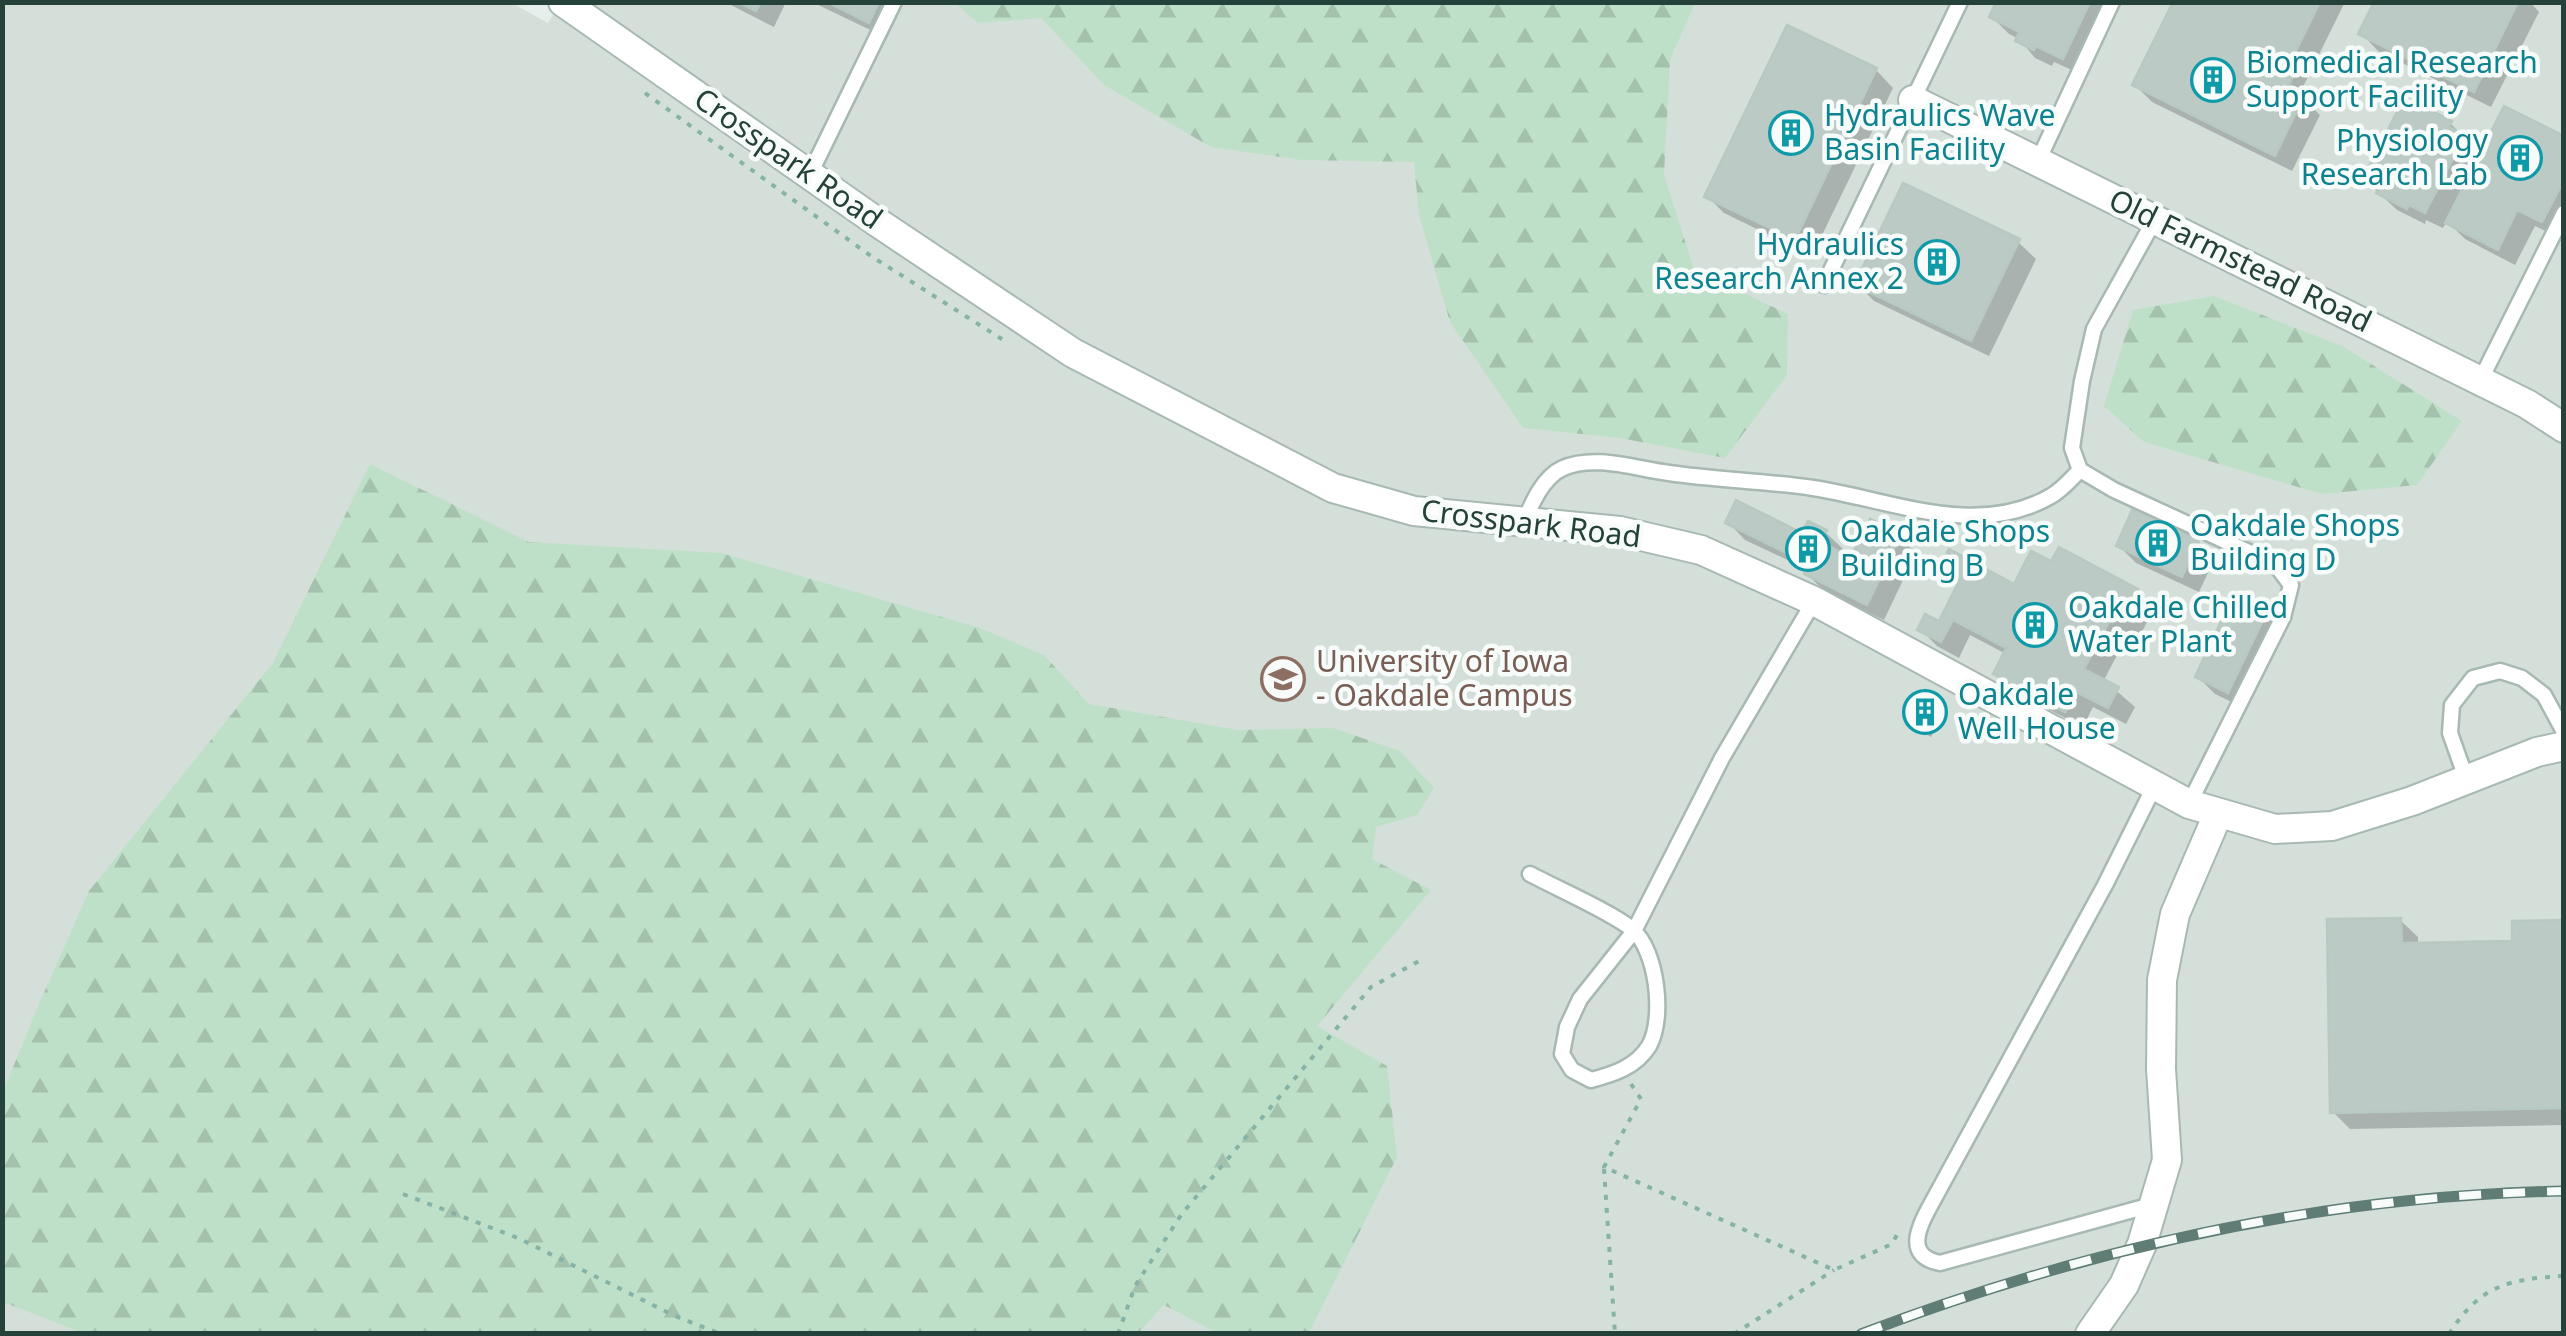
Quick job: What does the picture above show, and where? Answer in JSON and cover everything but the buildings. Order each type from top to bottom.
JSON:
[{"type":"street","name":"Crosspark Road","points":[[563,2],[1073,352],[1333,488],[1414,511],[1620,531],[1701,550],[1814,601],[2189,804],[2275,829],[2332,826],[2537,752],[2564,746]]},
{"type":"street","name":"Old Farmstead Road","points":[[1913,100],[2527,404],[2564,428]]},
{"type":"street","points":[[2090,1334],[2124,1285],[2156,1204],[2167,1160],[2161,1069],[2162,980],[2175,914],[2218,814]]},
{"type":"lane","points":[[810,174],[894,2]]},
{"type":"lane","points":[[1824,285],[1960,2]]},
{"type":"lane","points":[[2038,161],[2112,2]]},
{"type":"lane","points":[[2480,381],[2564,213]]},
{"type":"lane","points":[[2155,220],[2094,329],[2072,448],[2080,470],[2114,490],[2274,564],[2291,585],[2283,617],[2189,804]]},
{"type":"lane","points":[[1523,523],[1537,493],[1561,468],[1593,462],[1812,488],[1908,508],[1982,518],[2024,509],[2055,494],[2080,470]]},
{"type":"lane","points":[[1530,874],[1634,931],[1648,954],[1655,978],[1658,1018],[1648,1046],[1624,1071],[1591,1080],[1572,1070],[1562,1054],[1567,1027],[1580,999],[1634,931],[1722,758],[1814,601]]},
{"type":"lane","points":[[2466,778],[2450,733],[2452,705],[2473,678],[2500,671],[2522,678],[2544,695],[2564,732]]},
{"type":"lane","points":[[2156,785],[1929,1208],[1917,1231],[1916,1243],[1920,1254],[1940,1263],[2156,1204]]},
{"type":"path","points":[[1118,1334],[1136,1286],[1181,1216],[1371,987],[1421,960]]},
{"type":"path","points":[[1615,1334],[1604,1167],[1641,1100],[1624,1071]]},
{"type":"path","points":[[1604,1167],[1834,1270]]},
{"type":"path","points":[[403,1194],[518,1238],[674,1316],[722,1334]]},
{"type":"path","points":[[1734,1334],[1834,1270],[1892,1244],[1900,1229]]},
{"type":"path","points":[[2449,1334],[2473,1302],[2516,1278],[2564,1276]]},
{"type":"shaded area","name":"University of Iowa - Oakdale Campus","points":[[510,2],[548,23],[561,2],[2563,3],[2563,1333],[3,1334],[3,3]]},
{"type":"green space","points":[[955,3],[1695,3],[1670,60],[1664,175],[1694,269],[1788,314],[1787,375],[1725,458],[1620,438],[1523,428],[1450,322],[1419,215],[1414,162],[1302,160],[1211,147],[1104,85],[1041,18],[978,23]]},
{"type":"green space","points":[[2214,296],[2344,347],[2462,421],[2417,485],[2322,494],[2144,442],[2104,406],[2133,310]]},
{"type":"green space","points":[[370,464],[529,542],[721,553],[980,628],[1044,655],[1089,704],[1238,730],[1333,728],[1400,751],[1434,788],[1417,815],[1376,827],[1372,859],[1431,890],[1317,1026],[1387,1066],[1397,1157],[1309,1333],[1217,1333],[1164,1305],[1137,1334],[85,1334],[3,1302],[3,1092],[38,1006],[89,891],[273,663]]},
{"type":"railway","points":[[1861,1334],[2032,1276],[2206,1232],[2383,1203],[2564,1191]]},
{"type":"place","name":"Biomedical Research Support Facility","points":[[2213,80]]},
{"type":"place","name":"Hydraulics Wave Basin Facility","points":[[1791,133]]},
{"type":"place","name":"Physiology Research Lab","points":[[2520,158]]},
{"type":"place","name":"Hydraulics Research Annex 2","points":[[1937,262]]},
{"type":"place","name":"Oakdale Shops Building D","points":[[2158,543]]},
{"type":"place","name":"Oakdale Shops Building B","points":[[1808,549]]},
{"type":"place","name":"Oakdale Chilled Water Plant","points":[[2035,625]]},
{"type":"place","name":"University of Iowa - Oakdale Campus","points":[[1283,679]]},
{"type":"place","name":"Oakdale Well House","points":[[1925,712]]}]
